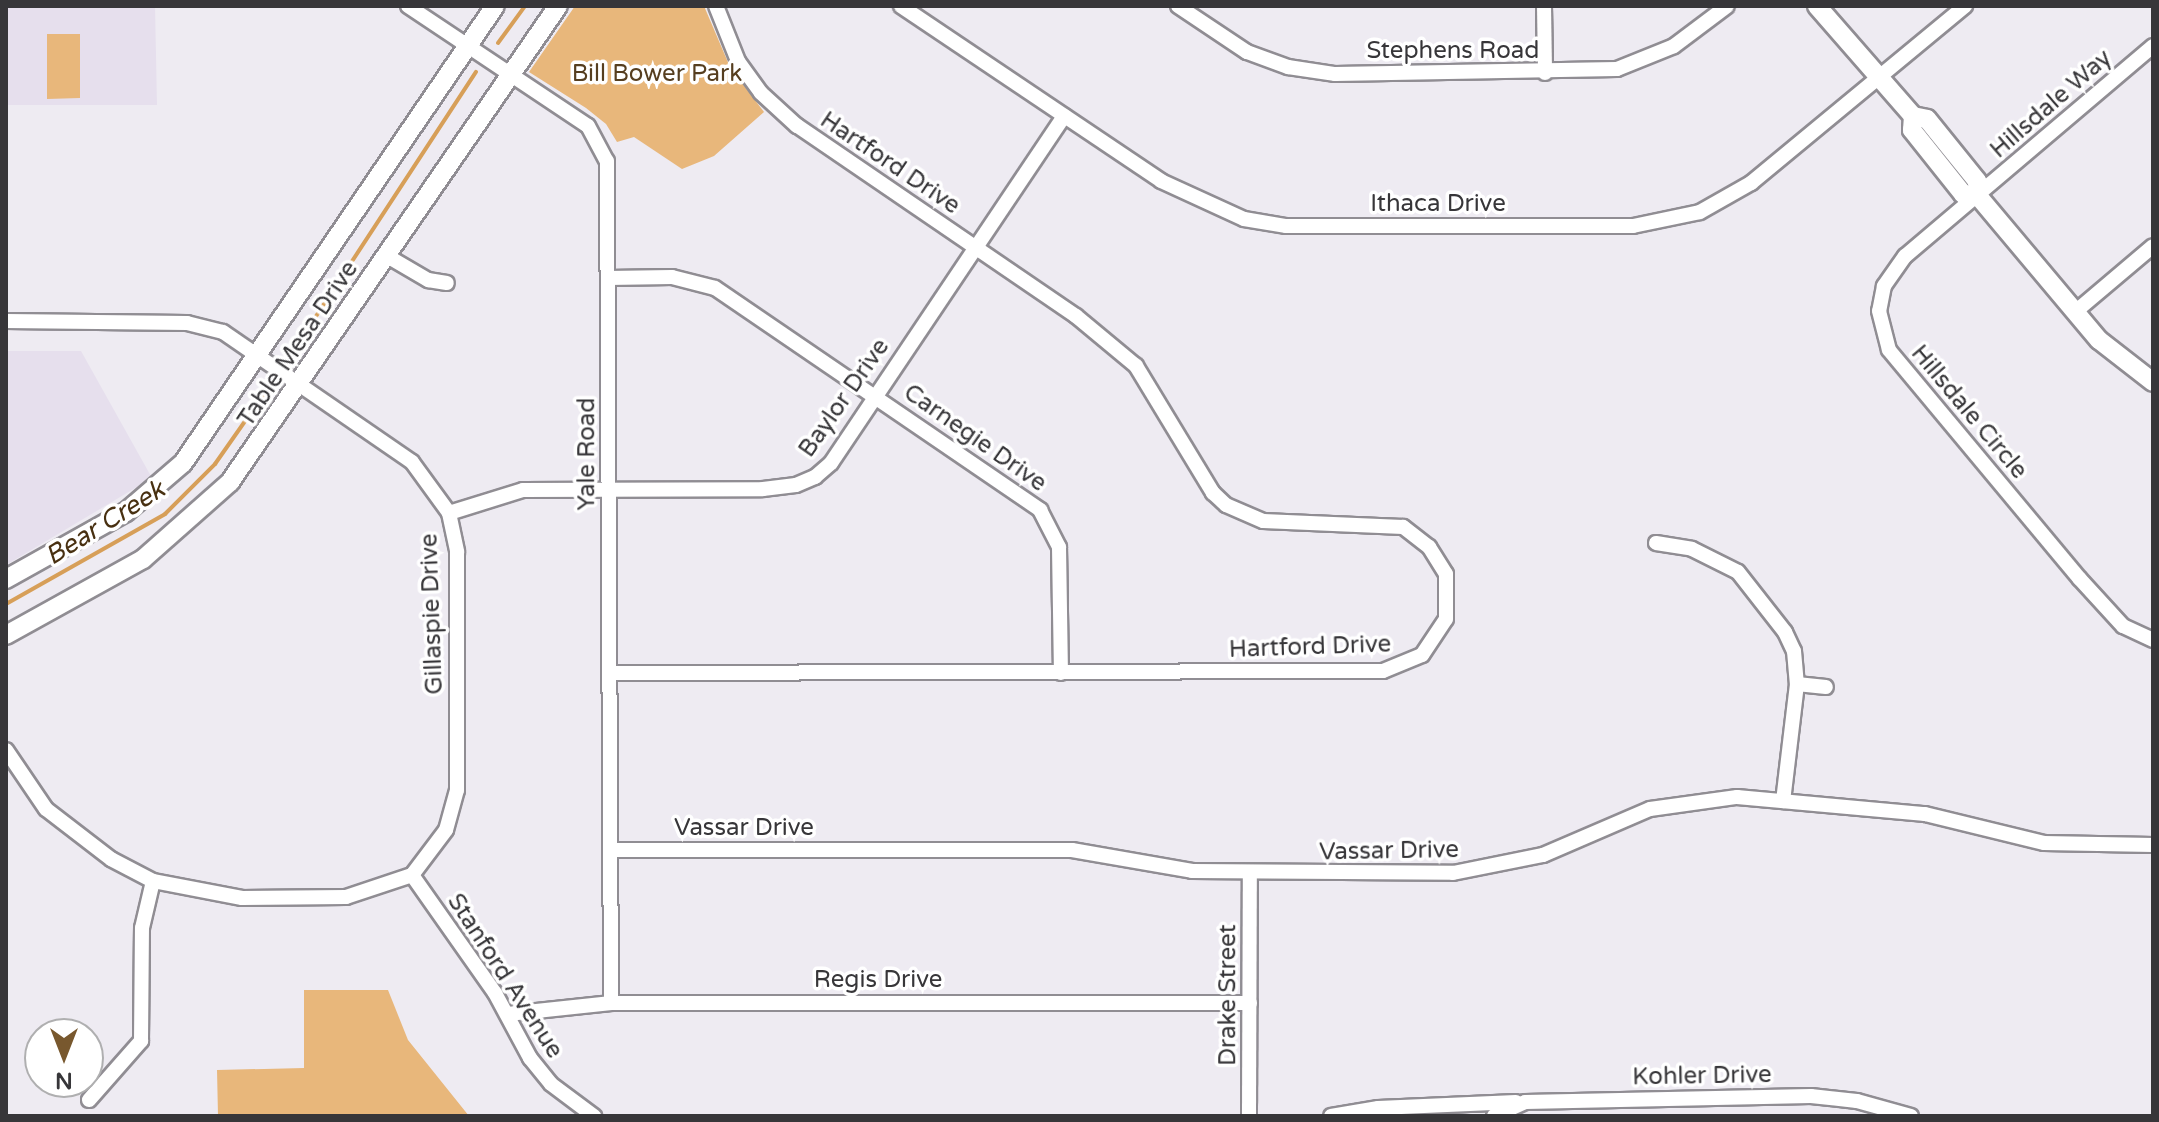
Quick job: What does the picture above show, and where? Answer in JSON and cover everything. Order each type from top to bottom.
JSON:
[{"type":"street","name":"Yale Road","points":[[408,6],[588,126],[600,142],[607,161],[611,1003]]},
{"type":"street","name":"Table Mesa Drive","points":[[6,579],[158,489],[209,430],[495,6]]},
{"type":"street","name":"Table Mesa Drive","points":[[6,635],[172,538],[230,482],[387,256],[508,74],[558,6]]},
{"type":"street","name":"Hartford Drive","points":[[610,673],[1383,671],[1404,666],[1437,639],[1446,619],[1446,574],[1422,538],[1403,527],[1263,521],[1226,505],[1213,493],[1136,366],[1076,316],[841,159],[766,97],[738,61],[716,6]]},
{"type":"street","name":"Ithaca Drive","points":[[901,6],[1161,181],[1244,219],[1286,226],[1633,226],[1687,216],[1726,199],[1880,79],[1965,6]]},
{"type":"street","name":"Stephens Road","points":[[1178,6],[1247,52],[1288,67],[1335,74],[1545,73],[1617,69],[1674,46],[1727,6]]},
{"type":"street","points":[[1544,6],[1545,73]]},
{"type":"street","points":[[1817,6],[1913,116],[1927,119],[1977,181],[1978,196],[2099,340],[2153,382]]},
{"type":"street","name":"Hillsdale Way","points":[[1978,196],[2153,46]]},
{"type":"street","name":"Baylor Drive","points":[[449,513],[523,490],[796,485],[831,463],[1064,116]]},
{"type":"street","name":"Hillsdale Circle","points":[[1978,196],[1894,268],[1884,286],[1881,332],[1889,350],[2079,578],[2123,626],[2153,640]]},
{"type":"street","points":[[2075,312],[2153,246]]},
{"type":"street","points":[[387,256],[428,280],[447,283]]},
{"type":"street","name":"Carnegie Drive","points":[[608,278],[672,277],[715,288],[1028,500],[1052,527],[1059,547],[1061,673]]},
{"type":"street","name":"Gillaspie Drive","points":[[6,321],[187,323],[223,332],[301,382],[412,462],[449,513],[457,552],[457,790],[446,830],[412,875]]},
{"type":"street","points":[[1656,543],[1692,549],[1738,572],[1785,632],[1794,651],[1797,684],[1783,801]]},
{"type":"street","points":[[1797,684],[1826,687]]},
{"type":"street","points":[[6,750],[46,809],[72,834],[153,881],[242,898],[346,897],[412,875]]},
{"type":"street","name":"Vassar Drive","points":[[612,850],[1072,850],[1192,871],[1250,874],[1453,873],[1501,867],[1650,809],[1737,797],[1925,814],[2044,843],[2153,845]]},
{"type":"street","name":"Drake Street","points":[[1249,1116],[1250,874]]},
{"type":"street","name":"Stanford Avenue","points":[[412,875],[508,1014],[530,1058],[551,1084],[594,1116]]},
{"type":"street","points":[[89,1100],[141,1041],[142,928],[153,881]]},
{"type":"street","name":"Regis Drive","points":[[508,1014],[611,1003],[1250,1003]]},
{"type":"street","name":"Kohler Drive","points":[[1494,1116],[1525,1102],[1811,1096],[1857,1101],[1911,1116]]},
{"type":"street","points":[[1331,1116],[1420,1112],[1525,1102]]},
{"type":"shaded area","points":[[6,6],[155,6],[157,105],[6,105]]},
{"type":"shaded area","points":[[6,351],[81,351],[152,478],[6,565]]},
{"type":"green space","name":"Bill Bower Park","points":[[575,6],[704,6],[730,67],[764,112],[714,156],[682,169],[634,137],[617,142],[606,124],[586,108],[529,72]]},
{"type":"green space","points":[[47,34],[80,34],[80,98],[47,99]]},
{"type":"green space","points":[[304,990],[388,990],[408,1040],[469,1116],[218,1116],[217,1070],[304,1068]]},
{"type":"waterway","name":"Bear Creek","points":[[498,43],[525,6]]},
{"type":"waterway","name":"Bear Creek","points":[[292,353],[476,72]]},
{"type":"waterway","name":"Bear Creek","points":[[6,604],[165,514],[215,464],[271,384]]}]
